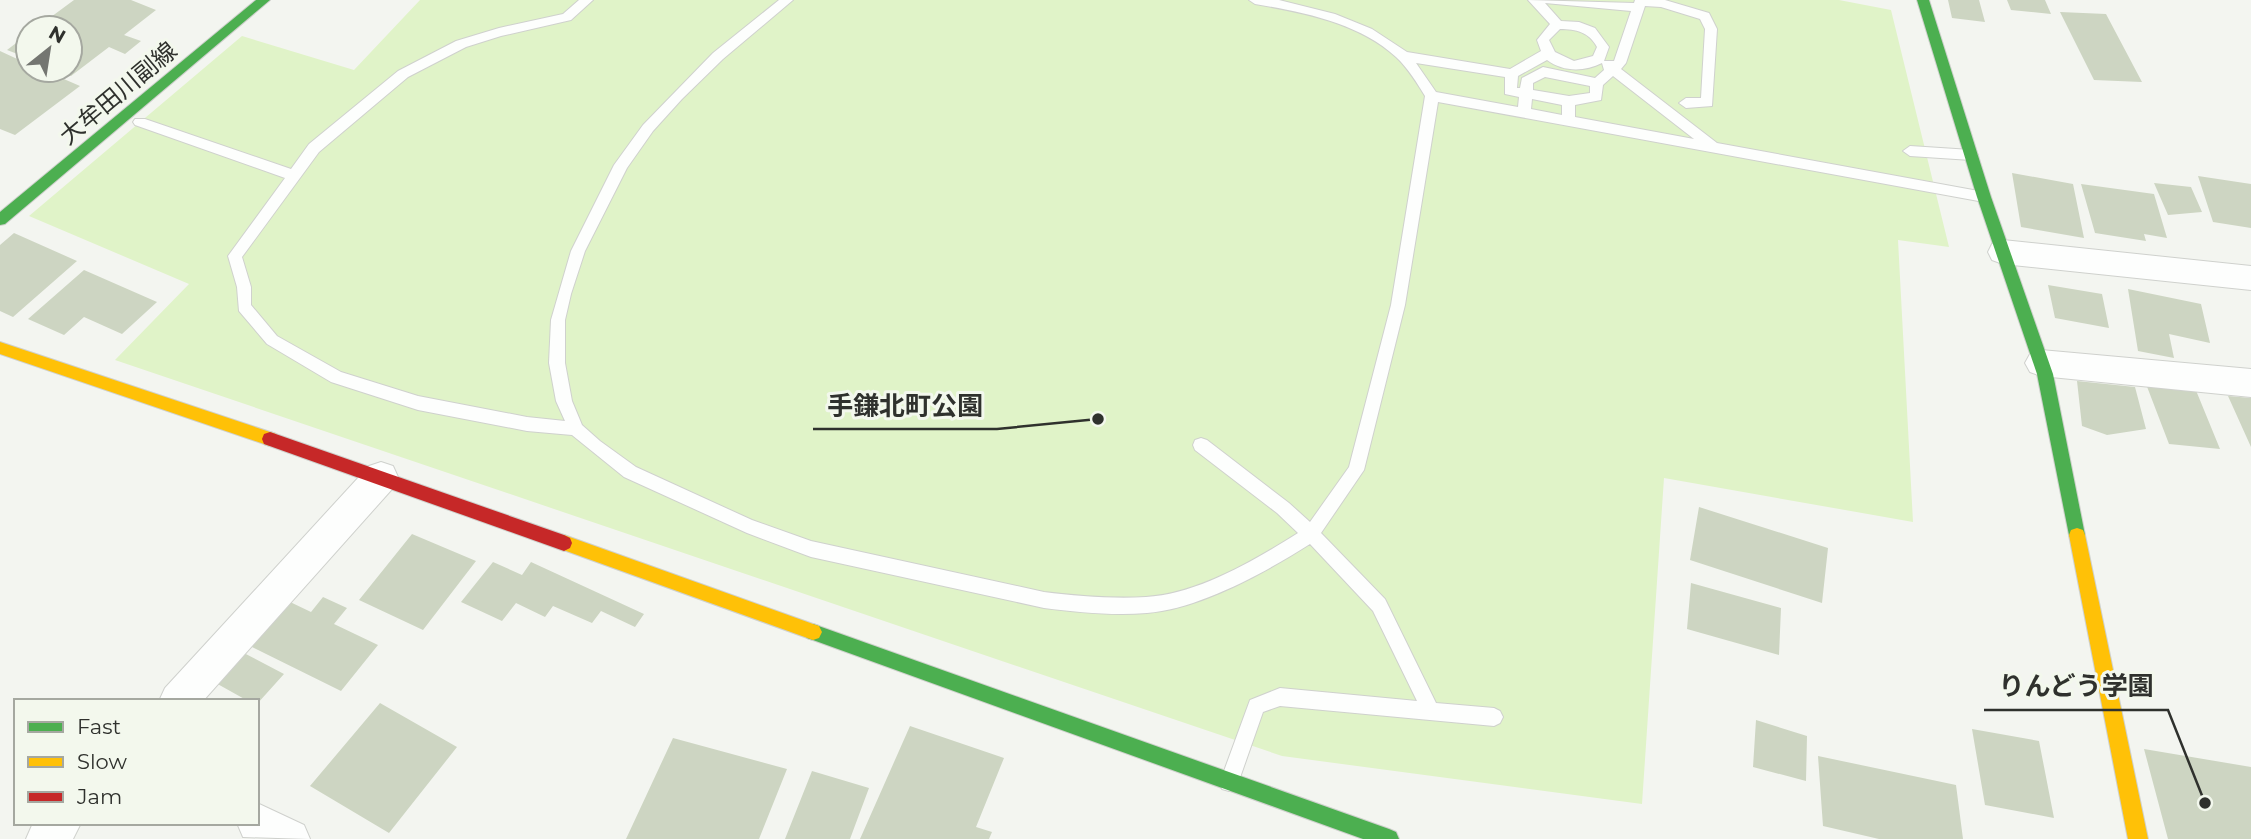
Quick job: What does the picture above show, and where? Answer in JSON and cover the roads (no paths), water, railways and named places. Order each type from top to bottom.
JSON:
[{"type":"street","name":"大牟田川副線","points":[[0,220],[264,0]]},
{"type":"street","points":[[1923,0],[1970,155],[2041,363],[2138,839]]},
{"type":"street","points":[[2003,252],[2251,278]]},
{"type":"street","points":[[0,348],[381,477],[1389,839]]},
{"type":"street","points":[[2041,363],[2251,383]]},
{"type":"street","points":[[180,699],[381,477]]},
{"type":"street","points":[[259,824],[290,839]]},
{"type":"street","points":[[46,839],[59,825]]},
{"type":"lane","points":[[576,429],[527,424],[418,403],[336,377],[272,340],[244,307],[244,287],[235,256],[292,175],[329,133],[403,74],[461,44],[499,32],[567,17],[587,0]]},
{"type":"lane","points":[[787,0],[718,56],[648,128],[621,165],[578,251],[558,320],[557,363],[564,401],[576,429],[630,472],[747,526],[811,550],[1044,600],[1078,604],[1147,605],[1180,599],[1261,566],[1311,534],[1356,470],[1398,305],[1432,96]]},
{"type":"lane","points":[[1255,0],[1297,6],[1369,34],[1403,56],[1432,96],[1984,197]]},
{"type":"lane","points":[[1534,0],[1559,25]]},
{"type":"lane","points":[[1546,0],[1637,7]]},
{"type":"lane","points":[[1512,74],[1510,91],[1569,101],[1596,97],[1597,83],[1620,64],[1637,7],[1640,2],[1647,1],[1698,13],[1708,19],[1717,35],[1707,103],[1686,103]]},
{"type":"lane","points":[[1559,25],[1578,26],[1595,34],[1603,47],[1599,59],[1584,65],[1564,63],[1548,53],[1543,40],[1551,29],[1559,25]]},
{"type":"lane","points":[[1403,56],[1512,74],[1548,53]]},
{"type":"lane","points":[[1599,59],[1713,146]]},
{"type":"lane","points":[[1524,112],[1527,81],[1543,72],[1597,83]]},
{"type":"lane","points":[[1568,120],[1569,101]]},
{"type":"lane","points":[[140,122],[292,175]]},
{"type":"lane","points":[[1910,151],[1970,155]]},
{"type":"lane","points":[[1201,445],[1283,508],[1379,605],[1431,711]]},
{"type":"lane","points":[[1229,782],[1256,706],[1280,697],[1494,717]]},
{"type":"place","name":"手鎌北町公園","points":[[1098,419]]},
{"type":"place","name":"りんどう学園","points":[[2205,803]]}]
